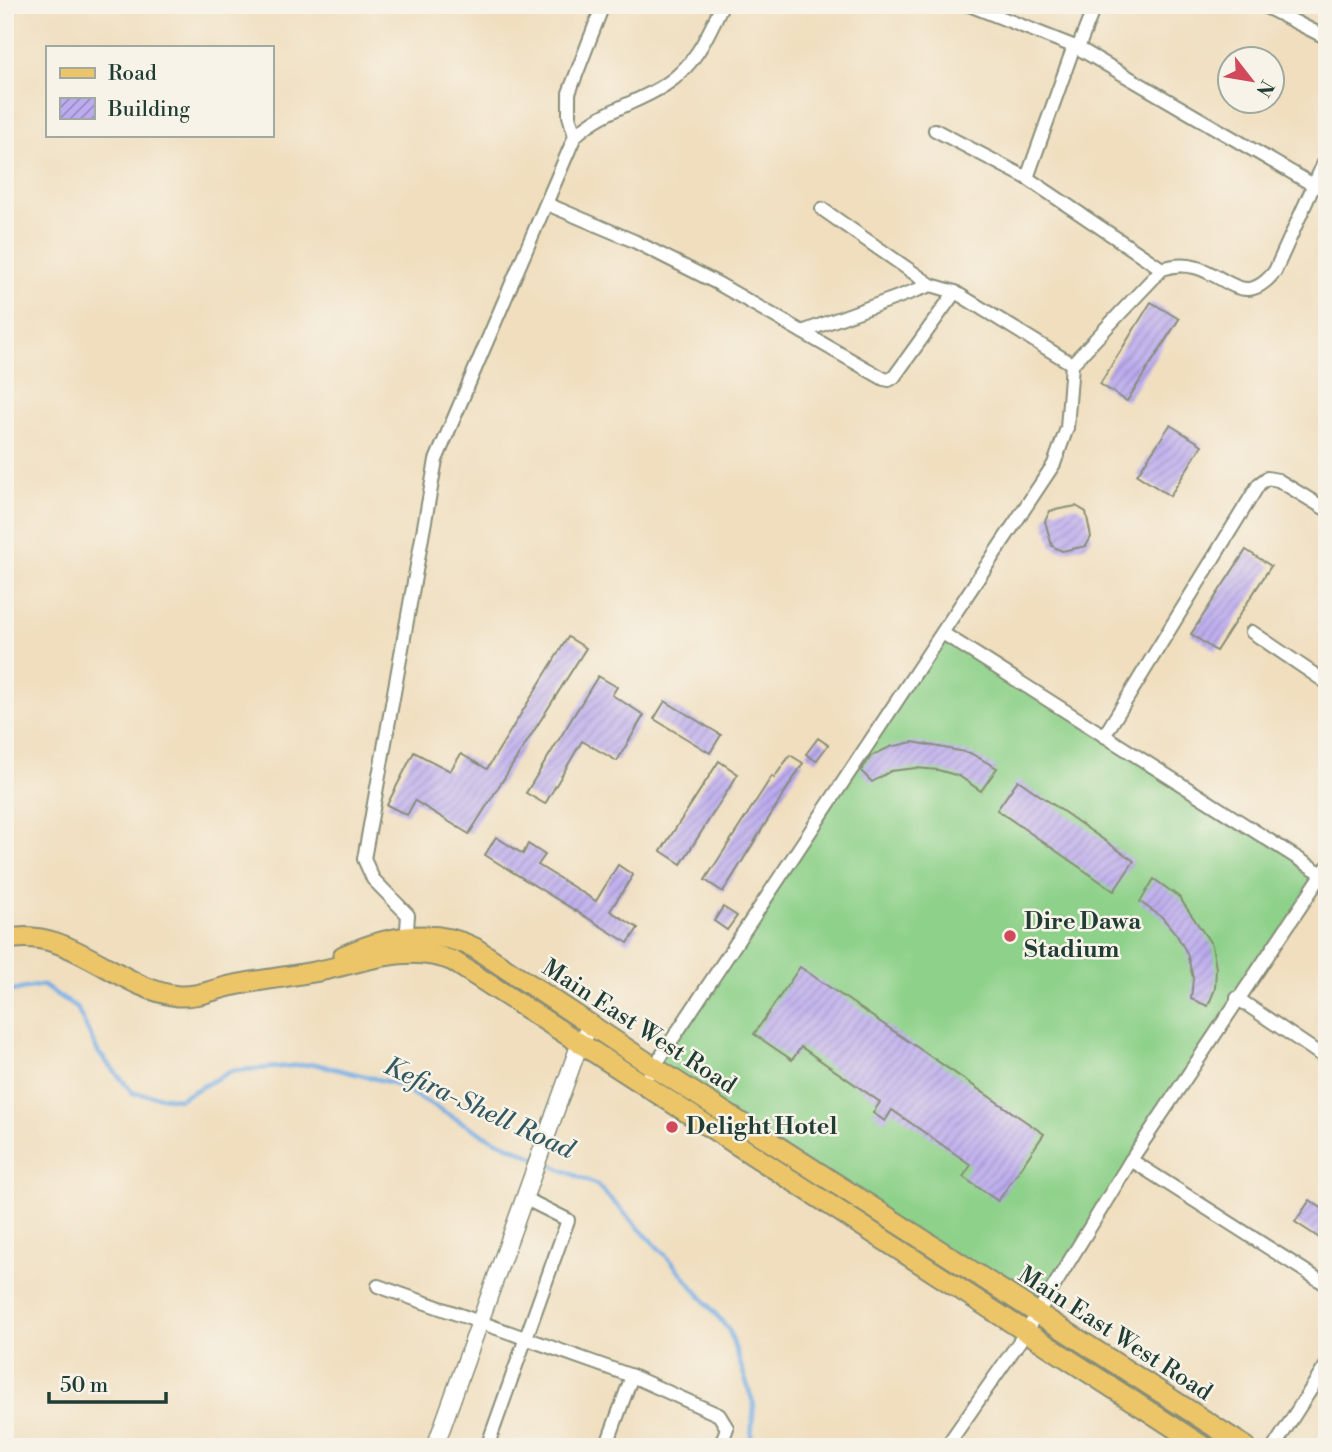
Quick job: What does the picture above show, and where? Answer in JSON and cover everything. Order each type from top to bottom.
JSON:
[{"type":"main road","name":"Main East West Road","points":[[7,940],[46,940],[71,948],[128,982],[178,995],[197,996],[230,986],[305,974],[367,945],[406,944],[430,935],[462,942],[1246,1447]]},
{"type":"main road","name":"Main East West Road","points":[[406,944],[461,964],[641,1084],[1204,1447]]},
{"type":"main road","points":[[885,1241],[898,1223]]},
{"type":"street","points":[[575,136],[569,116],[569,93],[603,5]]},
{"type":"street","points":[[406,944],[406,912],[373,878],[364,859],[436,460],[575,136],[593,119],[664,85],[685,70],[703,46],[722,5]]},
{"type":"street","points":[[969,5],[1076,47],[1321,187]]},
{"type":"street","points":[[1027,178],[1076,47],[1095,5]]},
{"type":"street","points":[[1262,5],[1327,38]]},
{"type":"street","points":[[935,130],[1027,178],[1161,269]]},
{"type":"street","points":[[641,1084],[944,634],[1054,464],[1067,428],[1072,364],[1161,269],[1177,263],[1191,264],[1244,290],[1254,290],[1265,284],[1275,271],[1321,187],[1327,156]]},
{"type":"street","points":[[547,204],[646,247],[717,283],[889,380],[955,292]]},
{"type":"street","points":[[822,209],[931,285],[955,292],[1072,364]]},
{"type":"street","points":[[802,332],[931,285]]},
{"type":"street","points":[[1104,736],[1259,484],[1267,478],[1278,480],[1327,510]]},
{"type":"street","points":[[1252,632],[1327,682]]},
{"type":"street","points":[[944,634],[1325,873],[1237,998],[1131,1160],[1026,1332],[946,1447]]},
{"type":"street","points":[[1237,998],[1327,1059]]},
{"type":"street","points":[[435,1447],[580,1043],[591,1026]]},
{"type":"street","points":[[1131,1160],[1327,1285]]},
{"type":"street","points":[[487,1447],[568,1220],[524,1198]]},
{"type":"street","points":[[379,1286],[526,1336],[632,1376],[719,1415],[727,1428],[720,1447]]},
{"type":"street","points":[[1274,1447],[1327,1364]]},
{"type":"street","points":[[606,1447],[632,1376]]},
{"type":"green space","name":"Dire Dawa Stadium","points":[[944,634],[1322,874],[1037,1313],[654,1067]]},
{"type":"building","points":[[1151,302],[1179,319],[1127,401],[1100,384]]},
{"type":"building","points":[[1170,425],[1202,445],[1170,496],[1137,475]]},
{"type":"building","points":[[1076,506],[1086,512],[1091,537],[1086,546],[1062,551],[1052,546],[1045,521],[1050,511]]},
{"type":"building","points":[[1246,550],[1271,566],[1216,651],[1191,634]]},
{"type":"building","points":[[568,637],[586,648],[469,834],[415,801],[407,815],[387,805],[414,752],[450,771],[461,754],[487,769]]},
{"type":"building","points":[[598,676],[617,687],[612,695],[644,715],[617,761],[582,741],[545,804],[526,793]]},
{"type":"building","points":[[665,701],[721,735],[710,753],[654,719]]},
{"type":"building","points":[[818,738],[828,745],[816,761],[806,754]]},
{"type":"building","points":[[913,742],[970,753],[997,768],[981,791],[959,776],[938,770],[916,768],[891,771],[872,782],[861,771],[871,756],[890,747]]},
{"type":"building","points":[[790,755],[803,763],[723,892],[705,880],[772,776],[774,778]]},
{"type":"building","points":[[719,761],[738,774],[681,864],[661,851]]},
{"type":"building","points":[[1018,780],[1134,861],[1114,891],[997,810]]},
{"type":"building","points":[[496,837],[523,854],[528,844],[545,855],[538,865],[596,901],[618,865],[633,875],[610,911],[638,928],[628,943],[485,855]]},
{"type":"building","points":[[1154,879],[1179,897],[1212,945],[1216,968],[1215,989],[1208,1006],[1191,999],[1193,978],[1187,953],[1176,934],[1162,917],[1140,902]]},
{"type":"building","points":[[723,907],[737,916],[727,930],[714,921]]},
{"type":"building","points":[[800,967],[1044,1134],[998,1201],[963,1177],[971,1165],[892,1110],[885,1121],[873,1113],[880,1102],[801,1047],[792,1060],[754,1034]]},
{"type":"building","points":[[1310,1200],[1327,1212],[1327,1243],[1295,1222]]},
{"type":"waterway","name":"Kefira-Shell Road","points":[[5,996],[11,991],[42,985],[77,1008],[98,1052],[133,1093],[179,1099],[231,1071],[315,1064],[393,1083],[486,1136],[597,1185],[673,1263],[729,1330],[754,1405],[750,1447]]},
{"type":"place","name":"Dire Dawa Stadium","points":[[1010,936]]},
{"type":"place","name":"Delight Hotel","points":[[672,1127]]}]
